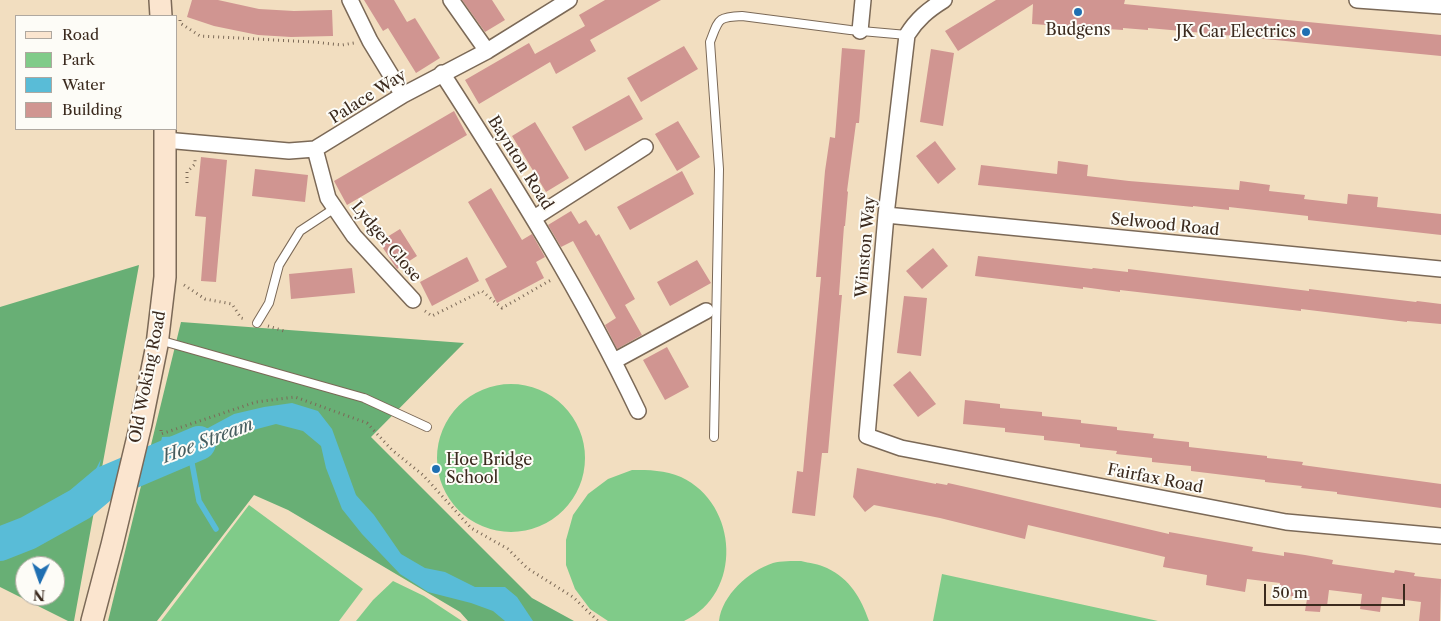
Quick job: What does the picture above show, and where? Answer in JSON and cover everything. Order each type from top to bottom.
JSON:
[{"type":"main road","points":[[160,0],[170,15]]},
{"type":"main road","name":"Old Woking Road","points":[[92,621],[141,424],[158,340],[165,277],[165,134]]},
{"type":"street","points":[[350,0],[370,41],[402,95]]},
{"type":"street","points":[[451,0],[487,51]]},
{"type":"street","name":"Palace Way","points":[[165,134],[288,150],[315,149],[402,95],[487,51],[569,0]]},
{"type":"street","points":[[860,31],[863,0]]},
{"type":"street","points":[[907,35],[915,22],[944,0]]},
{"type":"street","points":[[1357,0],[1441,6]]},
{"type":"street","name":"Winston Way","points":[[866,436],[886,215],[907,35]]},
{"type":"street","name":"Baynton Road","points":[[442,73],[534,218],[614,361],[638,411]]},
{"type":"street","points":[[534,218],[645,147]]},
{"type":"street","name":"Lydger Close","points":[[315,149],[328,198],[354,236],[413,300]]},
{"type":"street","name":"Selwood Road","points":[[886,215],[1441,269]]},
{"type":"street","points":[[614,361],[706,311]]},
{"type":"street","name":"Fairfax Road","points":[[866,436],[901,448],[1286,522],[1441,536]]},
{"type":"lane","points":[[714,437],[719,169],[710,42],[717,24],[725,17],[742,16],[907,35]]},
{"type":"lane","points":[[257,323],[269,303],[279,265],[300,231],[335,208]]},
{"type":"lane","points":[[158,340],[364,398],[427,427]]},
{"type":"path","points":[[178,21],[200,36],[342,45],[370,41]]},
{"type":"path","points":[[413,300],[432,316],[482,291],[502,308],[564,273]]},
{"type":"path","points":[[165,277],[181,284],[205,299],[232,304],[241,318],[284,331]]},
{"type":"path","points":[[161,434],[256,402],[295,397],[367,422],[392,450],[423,475],[470,528],[508,549],[527,568],[573,597],[598,621]]},
{"type":"green space","points":[[139,265],[74,621],[68,621],[38,606],[65,606],[65,556],[15,556],[15,594],[0,587],[0,307]]},
{"type":"green space","points":[[181,322],[464,343],[371,437],[532,598],[574,621],[468,621],[460,612],[288,510],[254,495],[157,621],[108,621]]},
{"type":"green space","points":[[511,384],[525,385],[539,390],[552,396],[563,406],[573,417],[579,430],[584,444],[584,472],[579,486],[573,499],[563,510],[552,520],[539,526],[525,531],[511,532],[497,531],[483,526],[470,520],[459,510],[449,499],[443,486],[438,472],[437,458],[438,444],[443,430],[449,417],[459,406],[470,396],[483,390],[497,385]]},
{"type":"green space","points":[[632,470],[651,470],[681,477],[700,490],[714,507],[723,527],[726,549],[724,571],[717,591],[703,608],[684,621],[608,621],[590,609],[575,589],[566,565],[566,540],[573,515],[588,494],[608,479]]},
{"type":"green space","points":[[249,505],[363,589],[339,621],[161,621]]},
{"type":"green space","points":[[801,561],[824,567],[842,578],[854,590],[869,621],[719,621],[725,602],[746,578],[773,563]]},
{"type":"green space","points":[[942,574],[1158,621],[933,621]]},
{"type":"green space","points":[[393,581],[424,596],[462,621],[356,621],[373,600]]},
{"type":"water","points":[[292,403],[318,411],[332,429],[356,495],[374,515],[401,554],[425,568],[445,572],[475,587],[505,587],[517,597],[533,621],[505,621],[493,611],[471,603],[428,592],[400,574],[362,534],[342,509],[326,468],[321,446],[303,431],[276,424],[242,433],[201,449],[155,472],[162,437],[190,436],[234,414]]},
{"type":"water","points":[[101,459],[91,506],[0,555],[0,530],[87,487]]},
{"type":"building","points":[[192,0],[218,0],[259,9],[294,11],[332,10],[333,36],[291,37],[258,35],[214,26],[187,17]]},
{"type":"building","points":[[364,0],[394,0],[407,22],[415,18],[440,58],[416,73],[388,28],[383,31]]},
{"type":"building","points":[[462,0],[492,0],[505,20],[485,32]]},
{"type":"building","points":[[605,0],[661,0],[590,40],[596,51],[556,74],[550,62],[479,104],[465,80],[529,43],[535,54],[585,26],[579,15]]},
{"type":"building","points":[[996,0],[1125,0],[1124,4],[1441,35],[1441,56],[1148,28],[1148,30],[1123,28],[1123,30],[1032,24],[1033,4],[958,51],[945,31]]},
{"type":"building","points":[[684,46],[698,69],[641,102],[627,78]]},
{"type":"building","points":[[842,48],[865,50],[859,123],[856,123],[847,191],[839,295],[842,295],[828,453],[822,453],[815,516],[792,513],[797,471],[803,472],[821,277],[816,277],[825,171],[830,137],[835,138]]},
{"type":"building","points":[[931,49],[954,53],[943,126],[920,122]]},
{"type":"building","points":[[629,95],[643,119],[585,151],[572,127]]},
{"type":"building","points":[[454,111],[467,135],[347,205],[334,181]]},
{"type":"building","points":[[678,121],[700,157],[677,171],[655,134]]},
{"type":"building","points":[[535,122],[569,178],[546,192],[512,136]]},
{"type":"building","points":[[935,141],[956,169],[938,184],[916,156]]},
{"type":"building","points":[[201,157],[227,160],[216,282],[201,281],[206,217],[195,216]]},
{"type":"building","points":[[1058,161],[1088,165],[1087,176],[1129,181],[1239,190],[1240,181],[1270,185],[1269,191],[1305,195],[1304,199],[1347,204],[1348,194],[1378,197],[1377,207],[1441,214],[1441,235],[1308,220],[1308,216],[1229,207],[1229,210],[1193,207],[978,185],[981,165],[1057,174]]},
{"type":"building","points":[[255,169],[308,175],[305,202],[252,196]]},
{"type":"building","points":[[682,171],[694,194],[630,230],[617,207]]},
{"type":"building","points":[[491,188],[522,240],[532,234],[545,257],[536,262],[544,278],[497,303],[485,279],[507,267],[468,202]]},
{"type":"building","points":[[571,211],[579,224],[586,220],[596,236],[599,234],[635,299],[625,305],[642,335],[617,349],[605,325],[616,318],[573,241],[561,247],[548,225]]},
{"type":"building","points":[[400,229],[417,256],[397,269],[379,242]]},
{"type":"building","points":[[933,248],[948,266],[922,289],[906,271]]},
{"type":"building","points":[[978,256],[1092,269],[1128,272],[1128,269],[1309,291],[1309,289],[1441,304],[1441,324],[1407,322],[1301,309],[1301,311],[1120,290],[1120,292],[1083,287],[1083,289],[975,276]]},
{"type":"building","points":[[467,257],[479,281],[432,306],[420,282]]},
{"type":"building","points":[[697,260],[711,283],[670,306],[657,282]]},
{"type":"building","points":[[352,268],[355,293],[291,299],[289,274]]},
{"type":"building","points":[[904,296],[927,298],[921,356],[897,353]]},
{"type":"building","points":[[667,347],[689,387],[665,400],[643,360]]},
{"type":"building","points":[[910,371],[936,404],[918,417],[893,385]]},
{"type":"building","points":[[965,400],[1000,404],[1000,408],[1042,412],[1042,416],[1081,420],[1081,423],[1117,427],[1117,430],[1154,434],[1153,438],[1189,442],[1189,447],[1267,456],[1267,458],[1303,462],[1302,465],[1441,484],[1441,508],[1337,494],[1337,492],[1301,488],[1302,486],[1265,482],[1265,480],[1191,471],[1191,466],[1152,462],[1152,458],[1116,454],[1117,451],[1080,447],[1080,444],[1044,440],[1044,436],[1005,432],[1005,428],[963,424]]},
{"type":"building","points":[[857,468],[936,484],[947,485],[948,483],[1169,534],[1169,532],[1253,547],[1252,551],[1284,556],[1284,552],[1305,555],[1333,560],[1332,564],[1394,573],[1395,570],[1415,573],[1414,576],[1441,579],[1440,621],[1419,621],[1421,602],[1382,597],[1380,612],[1360,609],[1362,594],[1329,590],[1327,606],[1321,605],[1320,612],[1305,611],[1307,599],[1278,594],[1280,583],[1247,579],[1245,592],[1206,585],[1207,575],[1163,567],[1165,557],[1028,525],[1025,539],[940,518],[874,505],[865,512],[853,497]]},
{"type":"waterway","name":"Hoe Stream","points":[[0,544],[28,533],[80,504],[105,483],[199,443]]},
{"type":"waterway","points":[[189,447],[199,501],[216,529]]},
{"type":"place","name":"Budgens","points":[[1078,12]]},
{"type":"place","name":"JK Car Electrics","points":[[1306,32]]},
{"type":"place","name":"Hoe Bridge School","points":[[436,469]]}]
